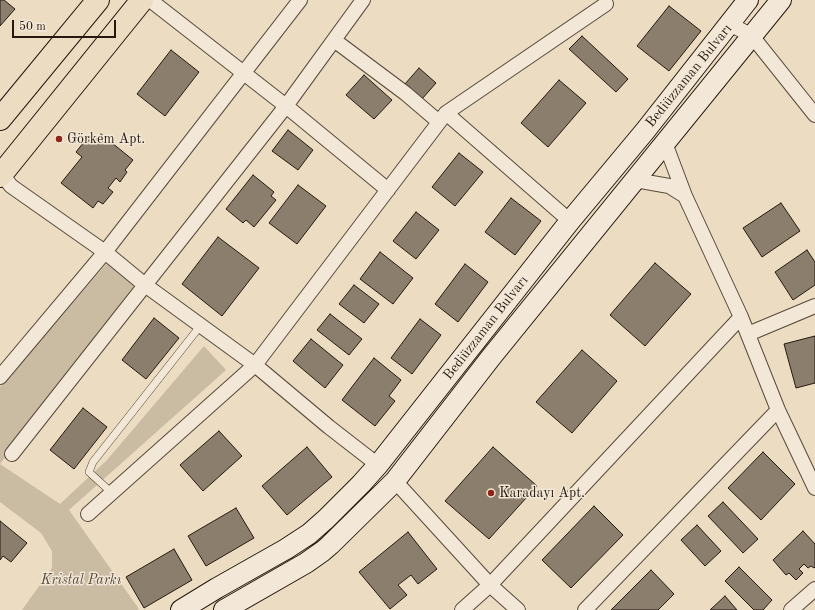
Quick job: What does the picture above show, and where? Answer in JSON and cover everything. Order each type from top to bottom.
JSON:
[{"type":"main road","points":[[0,119],[98,0]]},
{"type":"main road","points":[[1,175],[142,0]]},
{"type":"street","points":[[150,0],[286,106],[388,190]]},
{"type":"street","points":[[0,377],[105,252],[300,0]]},
{"type":"street","points":[[12,454],[286,106],[363,0]]},
{"type":"street","name":"Bediüzzaman Bulvarı","points":[[182,610],[309,534],[332,514],[378,465],[570,221],[645,131],[748,0]]},
{"type":"street","name":"Bediüzzaman Bulvarı","points":[[228,609],[306,563],[322,551],[396,481],[492,356],[781,0]]},
{"type":"street","points":[[88,514],[255,364],[443,117],[607,1]]},
{"type":"street","points":[[730,24],[752,36],[815,115]]},
{"type":"street","points":[[334,40],[405,93],[443,117],[570,221]]},
{"type":"street","points":[[665,143],[685,196],[741,317],[778,410],[815,488]]},
{"type":"street","points":[[1,175],[11,186],[105,252],[145,284],[255,364],[329,427],[378,465]]},
{"type":"street","points":[[635,180],[669,186],[685,196]]},
{"type":"street","points":[[748,334],[815,306]]},
{"type":"street","points":[[462,610],[490,585],[741,317]]},
{"type":"street","points":[[585,610],[778,410]]},
{"type":"street","points":[[396,481],[490,585],[518,610]]},
{"type":"street","points":[[791,610],[815,589]]},
{"type":"lane","points":[[112,493],[90,472],[93,462],[201,325]]},
{"type":"green space","points":[[109,261],[136,283],[0,464],[0,387]]},
{"type":"green space","name":"Kristal Parkı","points":[[204,346],[226,370],[69,510],[139,609],[22,610],[52,568],[52,551],[41,533],[0,502],[0,464],[60,504],[107,460]]},
{"type":"building","points":[[0,0],[4,0],[15,9],[0,26]]},
{"type":"building","points":[[669,6],[701,31],[669,71],[637,46]]},
{"type":"building","points":[[582,36],[628,79],[616,92],[569,49]]},
{"type":"building","points":[[171,50],[199,72],[165,116],[137,94]]},
{"type":"building","points":[[419,68],[436,83],[422,99],[405,84]]},
{"type":"building","points":[[364,75],[392,100],[374,119],[346,95]]},
{"type":"building","points":[[559,80],[586,103],[548,147],[521,123]]},
{"type":"building","points":[[288,130],[313,150],[298,170],[272,151]]},
{"type":"building","points":[[101,134],[133,160],[125,170],[127,172],[120,182],[116,178],[108,188],[113,192],[103,204],[98,201],[93,208],[61,183],[82,157],[76,152],[88,137],[94,142]]},
{"type":"building","points":[[459,153],[483,172],[455,206],[432,187]]},
{"type":"building","points":[[253,175],[274,192],[271,196],[276,200],[254,227],[246,220],[243,223],[226,209]]},
{"type":"building","points":[[298,185],[326,206],[297,244],[269,223]]},
{"type":"building","points":[[511,198],[541,221],[515,255],[485,232]]},
{"type":"building","points":[[781,203],[800,231],[762,257],[743,228]]},
{"type":"building","points":[[416,212],[439,230],[416,259],[393,241]]},
{"type":"building","points":[[218,237],[259,268],[222,316],[182,284]]},
{"type":"building","points":[[807,250],[815,262],[815,285],[793,300],[775,272]]},
{"type":"building","points":[[380,252],[413,278],[393,304],[360,279]]},
{"type":"building","points":[[655,263],[691,294],[645,346],[610,315]]},
{"type":"building","points":[[465,264],[488,282],[458,322],[435,304]]},
{"type":"building","points":[[354,285],[379,304],[364,323],[339,304]]},
{"type":"building","points":[[330,314],[362,339],[349,355],[317,330]]},
{"type":"building","points":[[154,318],[179,338],[146,379],[122,360]]},
{"type":"building","points":[[420,319],[441,335],[412,374],[391,358]]},
{"type":"building","points":[[815,336],[815,383],[796,388],[784,344]]},
{"type":"building","points":[[311,339],[343,365],[325,388],[293,361]]},
{"type":"building","points":[[582,350],[617,381],[572,433],[536,402]]},
{"type":"building","points":[[374,358],[401,380],[389,396],[395,401],[375,426],[342,400]]},
{"type":"building","points":[[83,408],[107,427],[74,469],[50,450]]},
{"type":"building","points":[[219,431],[242,456],[203,491],[180,465]]},
{"type":"building","points":[[307,447],[332,477],[287,515],[262,486]]},
{"type":"building","name":"Karadayı Apt.","points":[[493,447],[537,486],[489,539],[445,501]]},
{"type":"building","points":[[763,452],[795,484],[761,520],[728,488]]},
{"type":"building","points":[[723,502],[758,539],[743,553],[708,516]]},
{"type":"building","points":[[594,506],[623,535],[571,588],[542,560]]},
{"type":"building","points":[[236,508],[254,538],[206,566],[188,536]]},
{"type":"building","points":[[0,521],[27,543],[11,562],[3,556],[0,560]]},
{"type":"building","points":[[697,525],[721,551],[705,566],[681,540]]},
{"type":"building","points":[[803,531],[815,544],[815,567],[814,568],[811,566],[808,568],[804,564],[799,569],[803,573],[796,580],[789,573],[786,575],[773,560]]},
{"type":"building","points":[[408,532],[437,569],[418,584],[411,575],[398,585],[407,595],[390,609],[359,572]]},
{"type":"building","points":[[174,549],[192,580],[144,608],[126,577]]},
{"type":"building","points":[[739,567],[772,600],[763,610],[754,610],[725,581]]},
{"type":"building","points":[[651,570],[674,594],[658,610],[611,610]]},
{"type":"building","points":[[725,596],[737,610],[710,610]]},
{"type":"place","name":"Görkem Apt.","points":[[59,139]]},
{"type":"place","name":"Karadayı Apt.","points":[[491,493]]}]
